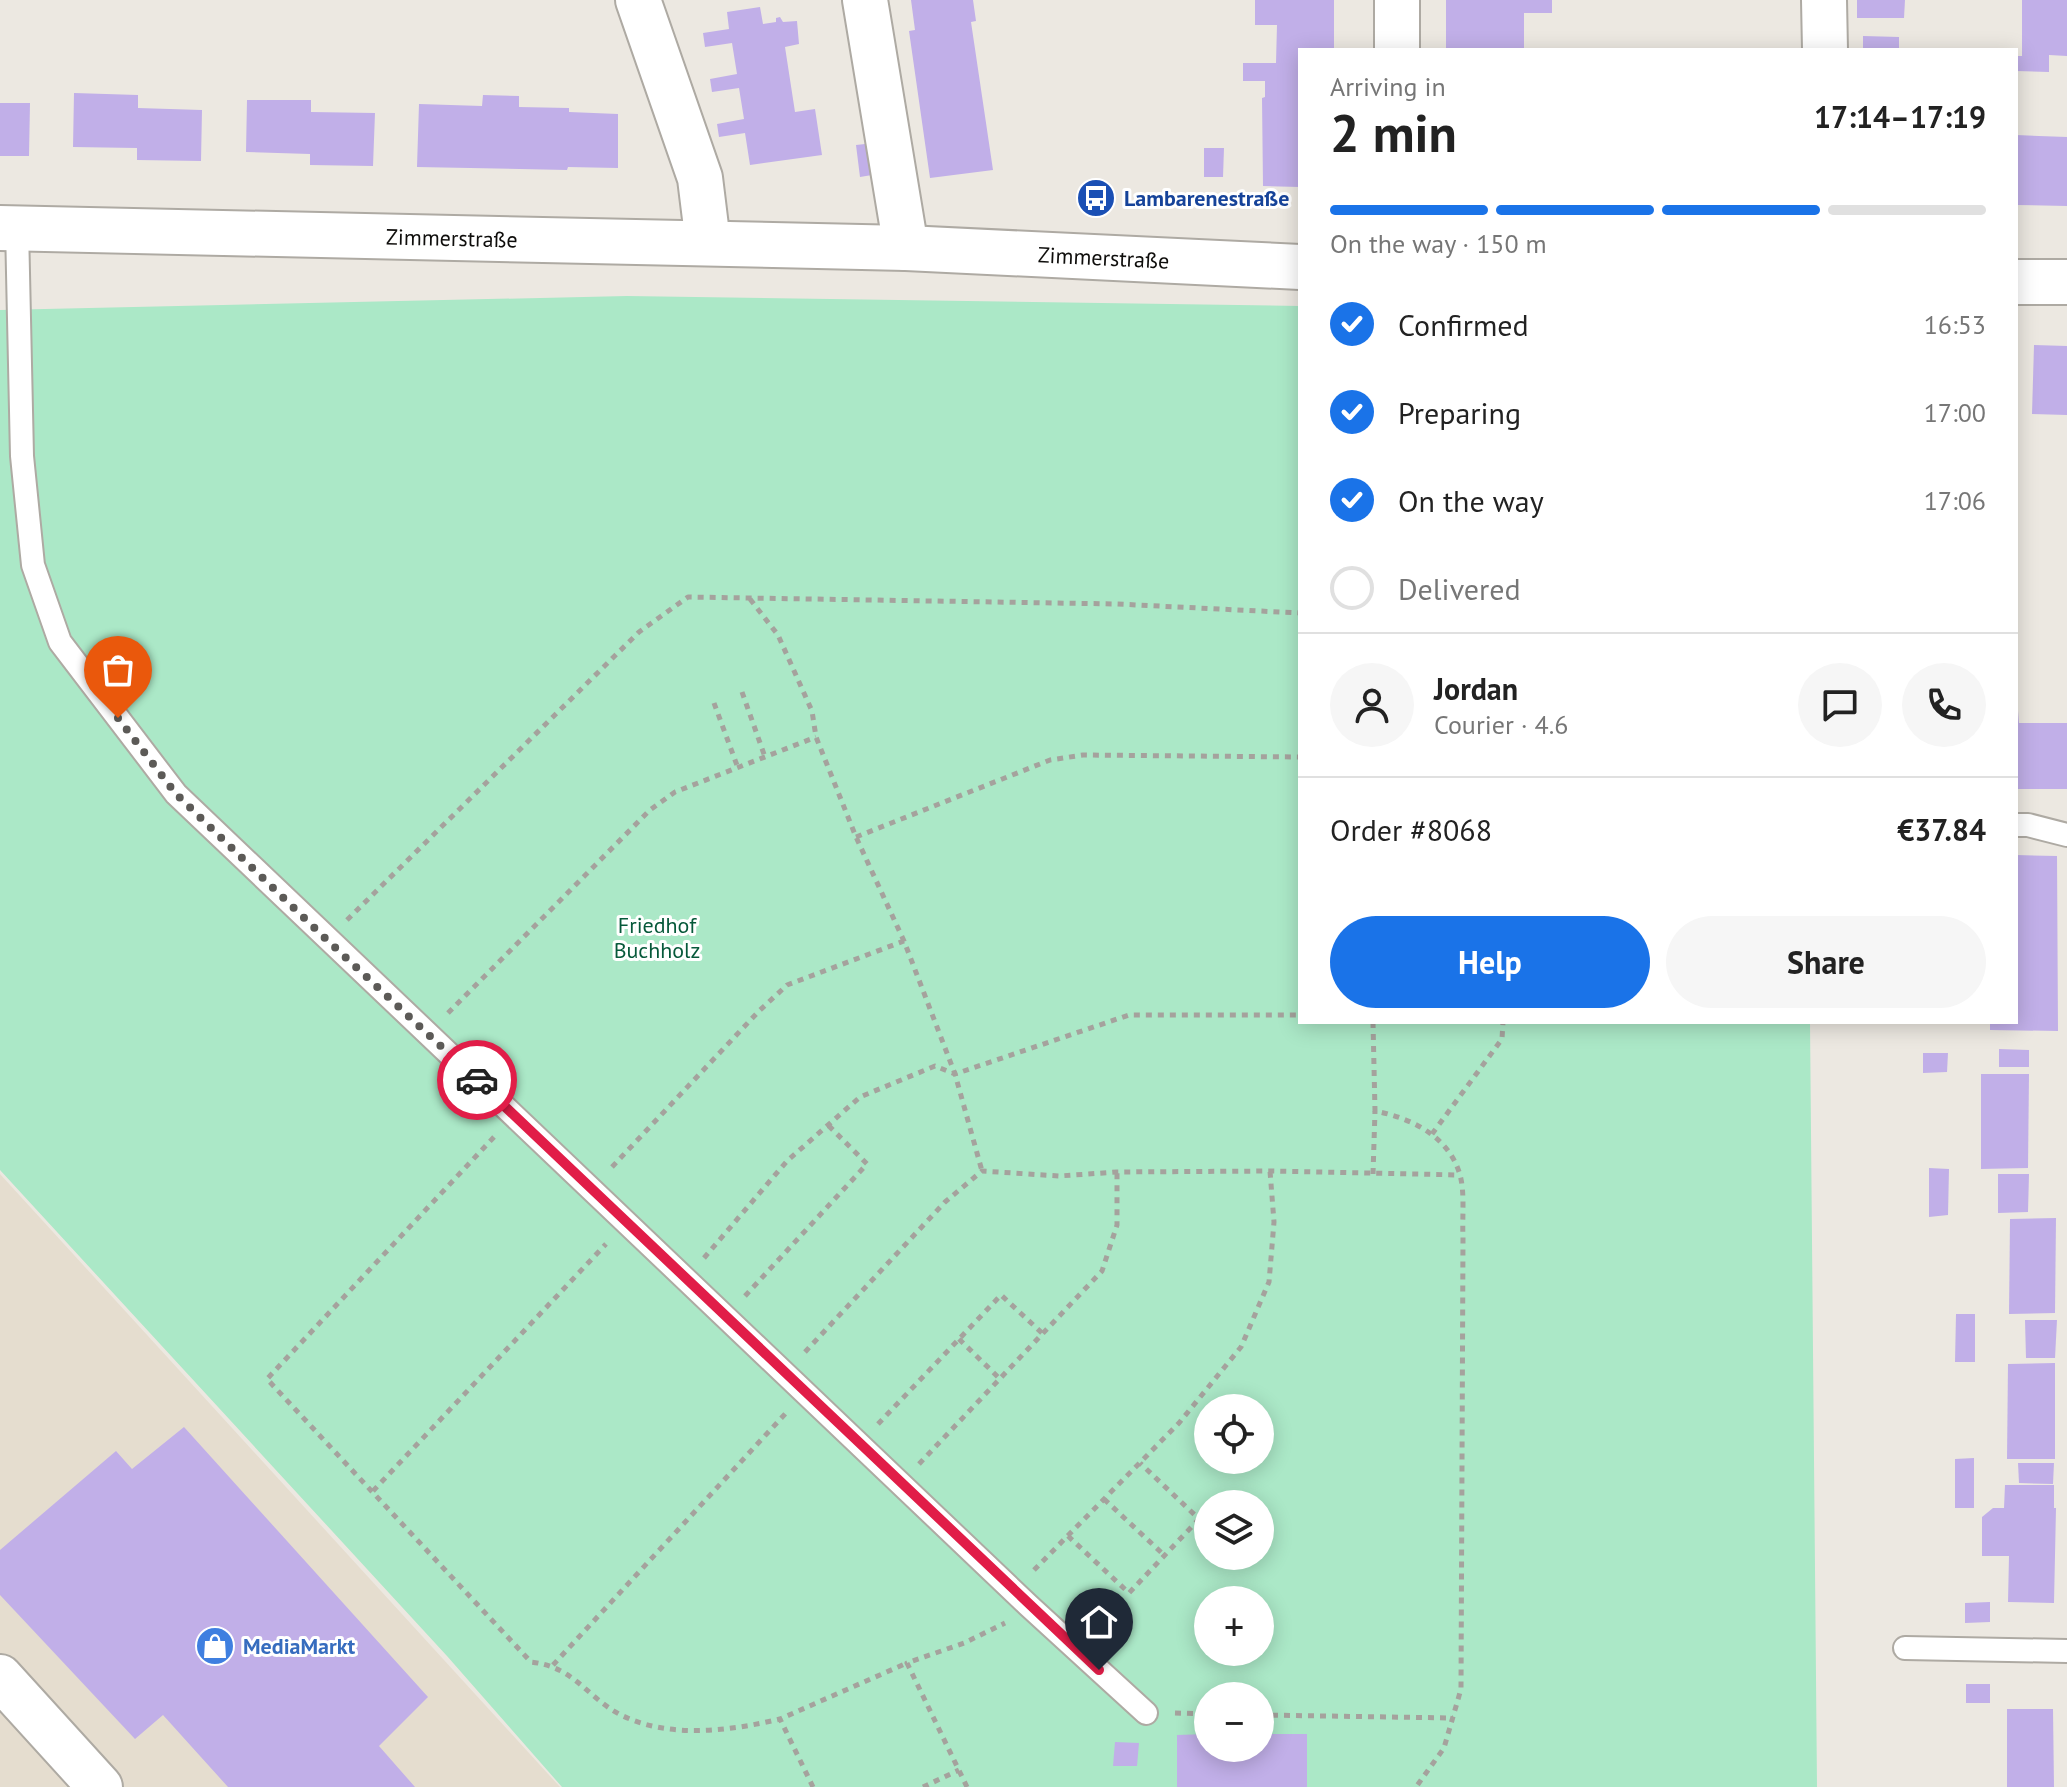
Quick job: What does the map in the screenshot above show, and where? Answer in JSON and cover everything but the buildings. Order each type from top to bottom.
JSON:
[{"type":"street","points":[[638,0],[700,178],[708,243]]},
{"type":"street","points":[[865,0],[906,248]]},
{"type":"street","points":[[1397,0],[1397,48]]},
{"type":"street","points":[[1824,0],[1825,48]]},
{"type":"street","name":"Zimmerstraße","points":[[8,228],[906,248],[1298,267]]},
{"type":"street","points":[[2018,282],[2067,282]]},
{"type":"street","points":[[0,1677],[100,1787]]},
{"type":"lane","points":[[8,228],[22,456],[33,565],[60,642],[176,794],[1021,1598],[1146,1713]]},
{"type":"lane","points":[[2018,825],[2067,835]]},
{"type":"lane","points":[[1905,1648],[2067,1651]]},
{"type":"path","points":[[327,940],[639,632],[688,597],[1117,604],[1298,613]]},
{"type":"path","points":[[749,598],[778,635],[812,711],[816,737],[856,837],[904,941],[955,1074],[982,1171]]},
{"type":"path","points":[[742,692],[765,757]]},
{"type":"path","points":[[714,703],[738,768]]},
{"type":"path","points":[[428,1034],[650,810],[675,792],[816,737]]},
{"type":"path","points":[[856,837],[1050,760],[1083,755],[1298,757]]},
{"type":"path","points":[[592,1188],[787,985],[904,941]]},
{"type":"path","points":[[686,1279],[787,1161],[860,1097],[935,1066],[955,1074],[1129,1015],[1298,1015]]},
{"type":"path","points":[[1373,1024],[1373,1174]]},
{"type":"path","points":[[1432,1134],[1502,1039],[1503,1024]]},
{"type":"path","points":[[1375,1111],[1404,1116],[1432,1134],[1448,1150],[1460,1175],[1463,1237],[1461,1689],[1444,1748],[1416,1787]]},
{"type":"path","points":[[515,1115],[267,1379],[531,1662],[553,1665],[620,1714],[653,1725],[696,1731],[746,1727],[780,1719],[907,1663],[998,1629],[1068,1536],[1179,1423],[1241,1347],[1269,1282],[1274,1222],[1270,1171]]},
{"type":"path","points":[[726,1316],[867,1164],[828,1125]]},
{"type":"path","points":[[785,1373],[945,1202],[982,1171],[1059,1176],[1117,1172],[1270,1171],[1460,1175]]},
{"type":"path","points":[[901,1483],[1102,1271],[1117,1225],[1117,1172]]},
{"type":"path","points":[[373,1491],[627,1222]]},
{"type":"path","points":[[859,1444],[1001,1295],[1042,1333]]},
{"type":"path","points":[[959,1339],[1000,1379]]},
{"type":"path","points":[[553,1665],[805,1392]]},
{"type":"path","points":[[1068,1536],[1129,1593],[1199,1519],[1140,1463]]},
{"type":"path","points":[[1104,1499],[1164,1555]]},
{"type":"path","points":[[907,1663],[967,1787]]},
{"type":"path","points":[[1274,1715],[1453,1718]]},
{"type":"path","points":[[780,1719],[813,1787]]},
{"type":"path","points":[[923,1787],[959,1770]]},
{"type":"shaded area","points":[[0,1174],[560,1787],[0,1787]]},
{"type":"green space","name":"Friedhof Buchholz","points":[[627,296],[1298,306],[1298,1024],[1810,1024],[1817,1787],[562,1787],[447,1656],[0,1170],[0,310]]},
{"type":"way so far","points":[[118,718],[176,794],[477,1080]]},
{"type":"place","name":"Lambarenestraße","points":[[1096,198]]},
{"type":"place","name":"MediaMarkt","points":[[215,1646]]},
{"type":"route","points":[[477,1080],[1099,1670]]}]
